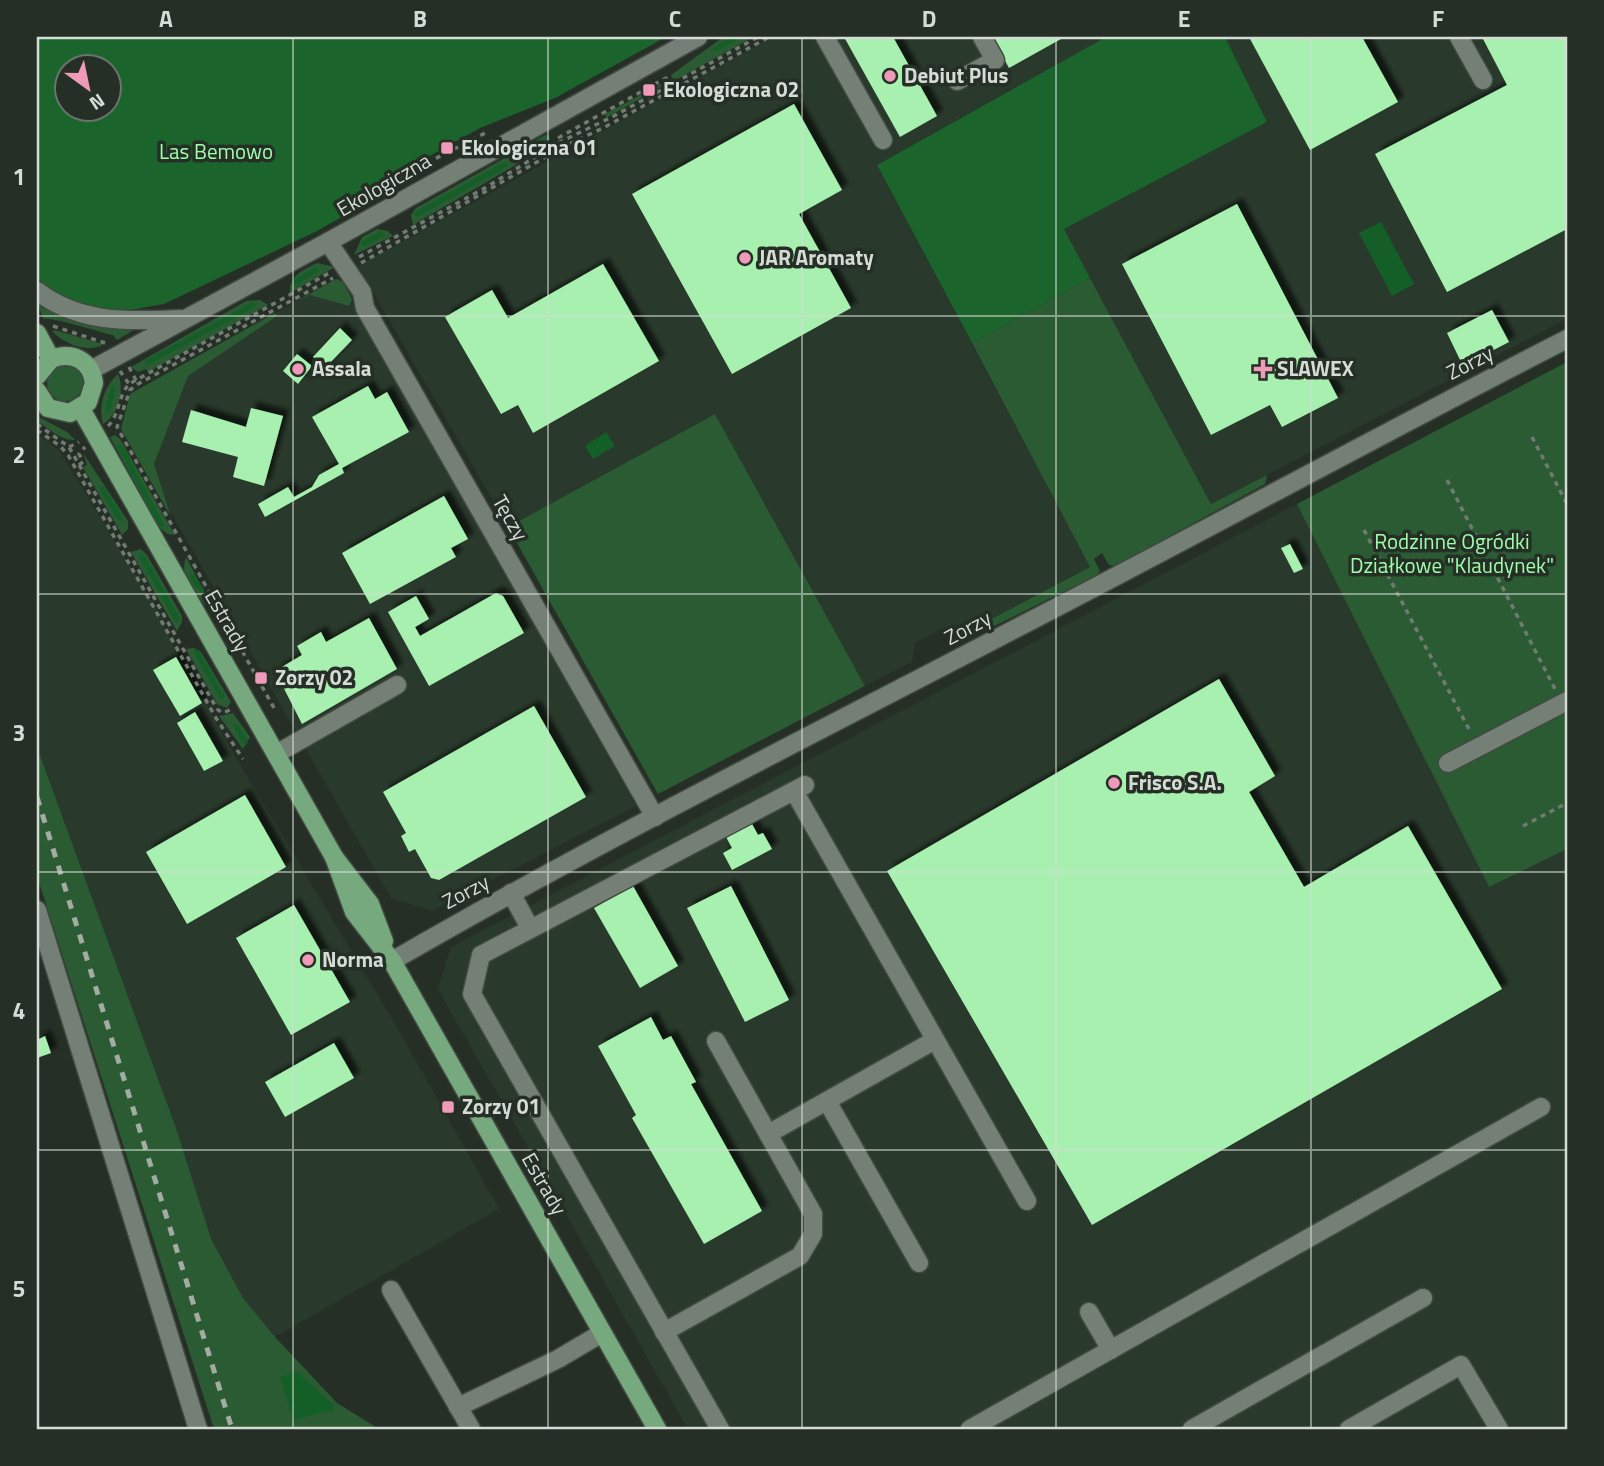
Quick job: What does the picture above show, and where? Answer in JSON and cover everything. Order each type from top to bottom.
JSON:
[{"type":"main road","points":[[37,334],[51,359]]},
{"type":"main road","points":[[37,376],[51,359],[70,355],[79,358],[90,370],[93,393],[81,409],[58,413],[48,408],[37,391]]},
{"type":"main road","name":"Estrady","points":[[81,409],[334,857],[370,904],[391,961],[657,1429]]},
{"type":"street","name":"Ekologiczna","points":[[90,370],[698,37]]},
{"type":"street","points":[[825,37],[883,140]]},
{"type":"street","points":[[957,81],[995,60],[982,37]]},
{"type":"street","points":[[1459,37],[1483,79]]},
{"type":"street","name":"Tęczy","points":[[328,242],[346,264],[362,292],[365,308],[655,817]]},
{"type":"street","points":[[37,291],[52,303],[77,314],[113,321],[184,318]]},
{"type":"street","name":"Zorzy","points":[[391,961],[511,893],[1071,600],[1363,443],[1567,339]]},
{"type":"street","points":[[276,754],[397,685]]},
{"type":"street","points":[[1448,762],[1565,702]]},
{"type":"street","points":[[720,1429],[472,994],[481,954],[800,788],[935,1040],[1027,1201]]},
{"type":"street","points":[[511,893],[530,928]]},
{"type":"street","points":[[37,910],[198,1429]]},
{"type":"street","points":[[768,1134],[935,1040]]},
{"type":"street","points":[[664,1332],[800,1256],[813,1234],[813,1214],[716,1041]]},
{"type":"street","points":[[827,1101],[919,1263]]},
{"type":"street","points":[[970,1429],[1541,1107]]},
{"type":"street","points":[[391,1290],[471,1429]]},
{"type":"street","points":[[1192,1429],[1423,1298]]},
{"type":"street","points":[[1089,1312],[1111,1350]]},
{"type":"street","points":[[458,1407],[558,1359],[602,1333]]},
{"type":"street","points":[[1349,1429],[1461,1365],[1499,1429]]},
{"type":"path","points":[[129,384],[483,189],[560,142],[673,87],[758,37]]},
{"type":"path","points":[[563,147],[769,37]]},
{"type":"path","points":[[558,138],[666,78],[673,87]]},
{"type":"path","points":[[50,319],[110,338],[121,353],[138,384],[130,390],[117,427],[274,708]]},
{"type":"path","points":[[37,424],[69,447],[217,709],[226,712],[247,701]]},
{"type":"path","points":[[37,430],[68,455],[209,706],[243,759]]},
{"type":"path","points":[[1532,437],[1567,504]]},
{"type":"path","points":[[1447,480],[1565,702]]},
{"type":"path","points":[[1364,530],[1478,747]]},
{"type":"path","points":[[1523,826],[1567,803]]},
{"type":"shaded area","points":[[773,37],[1106,37],[877,165],[1090,567],[965,633],[946,627],[915,643],[912,662],[865,686],[715,414],[508,527],[358,266]]},
{"type":"shaded area","points":[[1225,37],[1567,37],[1567,319],[1211,504],[1064,229],[1267,122]]},
{"type":"shaded area","points":[[1381,222],[1414,284],[1392,296],[1359,233]]},
{"type":"shaded area","points":[[339,278],[636,806],[432,911],[391,898],[122,427],[132,393]]},
{"type":"shaded area","points":[[606,432],[615,446],[593,459],[585,446]]},
{"type":"shaded area","points":[[37,434],[59,450],[160,615],[175,650],[238,761],[398,1029],[499,1209],[275,1337],[337,1403],[379,1429],[269,1429],[176,1128],[37,747]]},
{"type":"shaded area","points":[[1297,504],[1489,887],[1567,849],[1567,1429],[688,1429],[438,989],[451,947]]},
{"type":"shaded area","points":[[296,1371],[334,1405],[333,1410],[293,1420],[280,1377]]},
{"type":"green space","name":"Las Bemowo","points":[[37,37],[666,37],[555,98],[480,128],[424,159],[388,191],[315,232],[164,304],[124,311],[85,307],[54,293],[37,278]]},
{"type":"green space","points":[[723,37],[753,37],[674,81],[671,75]]},
{"type":"green space","points":[[1106,37],[1225,37],[1267,122],[1064,229],[1090,278],[972,343],[877,165]]},
{"type":"green space","points":[[663,83],[664,85],[606,118],[605,114]]},
{"type":"green space","points":[[547,134],[550,139],[534,148],[536,153],[413,225],[411,215],[416,208]]},
{"type":"green space","points":[[377,229],[388,231],[393,236],[354,255],[362,237]]},
{"type":"green space","points":[[317,263],[335,267],[290,293],[294,277]]},
{"type":"green space","points":[[1090,278],[1211,504],[1267,475],[1265,484],[1115,566],[1109,565],[1102,553],[1094,559],[1100,571],[1097,575],[962,642],[952,637],[946,626],[965,633],[1090,567],[972,343]]},
{"type":"green space","points":[[336,279],[343,282],[352,299],[349,306],[310,295],[293,303]]},
{"type":"green space","points":[[260,300],[268,305],[148,372],[146,369],[138,372],[131,367],[246,301]]},
{"type":"green space","points":[[37,301],[81,322],[104,327],[130,328],[132,331],[117,340],[113,335],[43,319]]},
{"type":"green space","points":[[275,313],[277,316],[188,376],[154,464],[171,517],[121,429],[130,394]]},
{"type":"green space","points":[[52,331],[103,345],[90,348],[76,346],[57,336]]},
{"type":"green space","name":"Rodzinne Ogródki Działkowe \"Klaudynek\"","points":[[1567,362],[1567,849],[1489,887],[1297,504]]},
{"type":"green space","points":[[65,365],[78,370],[83,383],[78,396],[65,401],[52,396],[47,383],[52,370]]},
{"type":"green space","points":[[118,374],[121,387],[119,402],[113,415],[103,424],[103,397]]},
{"type":"green space","points":[[715,414],[865,686],[658,794],[508,527]]},
{"type":"green space","points":[[37,416],[67,432],[75,440],[55,434],[37,421]]},
{"type":"green space","points":[[115,435],[120,439],[175,535],[167,534],[159,527],[110,437]]},
{"type":"green space","points":[[83,453],[128,521],[128,529],[122,535],[83,467],[87,465]]},
{"type":"green space","points":[[141,549],[182,616],[177,631],[131,552]]},
{"type":"green space","points":[[186,557],[220,622],[189,584],[184,566]]},
{"type":"green space","points":[[194,648],[201,652],[231,702],[227,708],[217,704],[186,649]]},
{"type":"green space","points":[[233,713],[250,737],[243,749],[219,716]]},
{"type":"green space","points":[[37,747],[176,1128],[211,1239],[243,1298],[275,1337],[337,1403],[379,1429],[214,1429],[37,876]]},
{"type":"building","name":"Debiut Plus","points":[[844,37],[893,37],[937,116],[900,137]]},
{"type":"building","points":[[992,37],[1060,37],[1061,39],[1009,68]]},
{"type":"building","points":[[1249,37],[1362,37],[1398,102],[1310,150]]},
{"type":"building","points":[[1482,37],[1567,37],[1567,229],[1447,292],[1375,154],[1507,85]]},
{"type":"building","name":"JAR Aromaty","points":[[794,104],[842,190],[799,214],[851,308],[732,374],[632,194]]},
{"type":"building","points":[[1237,204],[1338,398],[1282,427],[1270,405],[1211,435],[1122,264]]},
{"type":"building","points":[[603,264],[659,361],[533,433],[518,405],[501,414],[445,317],[492,290],[508,318]]},
{"type":"building","points":[[1492,310],[1509,342],[1463,366],[1447,333]]},
{"type":"building","points":[[340,328],[352,340],[325,368],[313,357]]},
{"type":"building","name":"Assala","points":[[297,354],[312,366],[298,384],[283,371]]},
{"type":"building","points":[[368,386],[375,399],[387,392],[409,432],[342,468],[344,473],[265,517],[258,504],[288,487],[294,497],[312,487],[319,475],[339,464],[312,417]]},
{"type":"building","points":[[251,408],[283,416],[264,486],[233,477],[238,457],[182,442],[191,410],[246,427]]},
{"type":"building","points":[[444,496],[468,539],[451,548],[456,557],[370,604],[342,553]]},
{"type":"building","points":[[1290,544],[1303,569],[1294,573],[1281,548]]},
{"type":"building","points":[[496,593],[503,596],[524,633],[429,686],[388,612],[416,596],[429,619],[415,627],[420,636]]},
{"type":"building","points":[[369,618],[397,669],[302,724],[275,671],[302,655],[297,646],[321,632],[326,642]]},
{"type":"building","points":[[176,657],[202,703],[180,716],[153,670]]},
{"type":"building","points":[[1219,679],[1275,776],[1249,792],[1304,887],[1408,826],[1502,989],[1092,1225],[887,871]]},
{"type":"building","points":[[534,706],[586,797],[439,880],[431,878],[415,849],[409,852],[401,836],[406,833],[383,792]]},
{"type":"building","points":[[195,712],[223,761],[204,771],[177,723]]},
{"type":"building","points":[[245,795],[286,867],[187,924],[146,852]]},
{"type":"building","points":[[752,824],[758,835],[763,833],[772,849],[732,870],[723,853],[732,848],[726,837]]},
{"type":"building","points":[[633,886],[678,966],[640,988],[594,908]]},
{"type":"building","points":[[731,886],[789,1000],[745,1022],[687,908]]},
{"type":"building","points":[[294,905],[350,1002],[291,1035],[236,938]]},
{"type":"building","points":[[651,1017],[663,1040],[671,1036],[696,1082],[691,1084],[762,1211],[704,1244],[632,1118],[636,1115],[598,1046]]},
{"type":"building","points":[[45,1036],[51,1053],[37,1058],[37,1040]]},
{"type":"building","points":[[334,1043],[354,1078],[285,1117],[265,1082]]},
{"type":"waterway","points":[[716,49],[737,37]]},
{"type":"waterway","points":[[417,214],[505,165]]},
{"type":"waterway","points":[[364,244],[381,234]]},
{"type":"waterway","points":[[296,282],[316,270]]},
{"type":"waterway","points":[[148,362],[253,305]]},
{"type":"waterway","points":[[108,409],[113,389]]},
{"type":"waterway","points":[[120,447],[161,524]]},
{"type":"waterway","points":[[102,489],[120,518]]},
{"type":"waterway","points":[[142,557],[177,619]]},
{"type":"waterway","points":[[192,577],[201,589]]},
{"type":"waterway","points":[[196,652],[222,697]]},
{"type":"waterway","points":[[236,726],[245,742]]},
{"type":"railway","points":[[37,797],[232,1429]]},
{"type":"place","name":"Debiut Plus","points":[[890,76]]},
{"type":"place","name":"Ekologiczna 02","points":[[649,90]]},
{"type":"place","name":"Ekologiczna 01","points":[[447,148]]},
{"type":"place","name":"JAR Aromaty","points":[[745,258]]},
{"type":"place","name":"Assala","points":[[298,369]]},
{"type":"place","name":"SLAWEX","points":[[1263,369]]},
{"type":"place","name":"Zorzy 02","points":[[261,678]]},
{"type":"place","name":"Frisco S.A.","points":[[1114,783]]},
{"type":"place","name":"Norma","points":[[308,960]]},
{"type":"place","name":"Zorzy 01","points":[[448,1107]]}]
